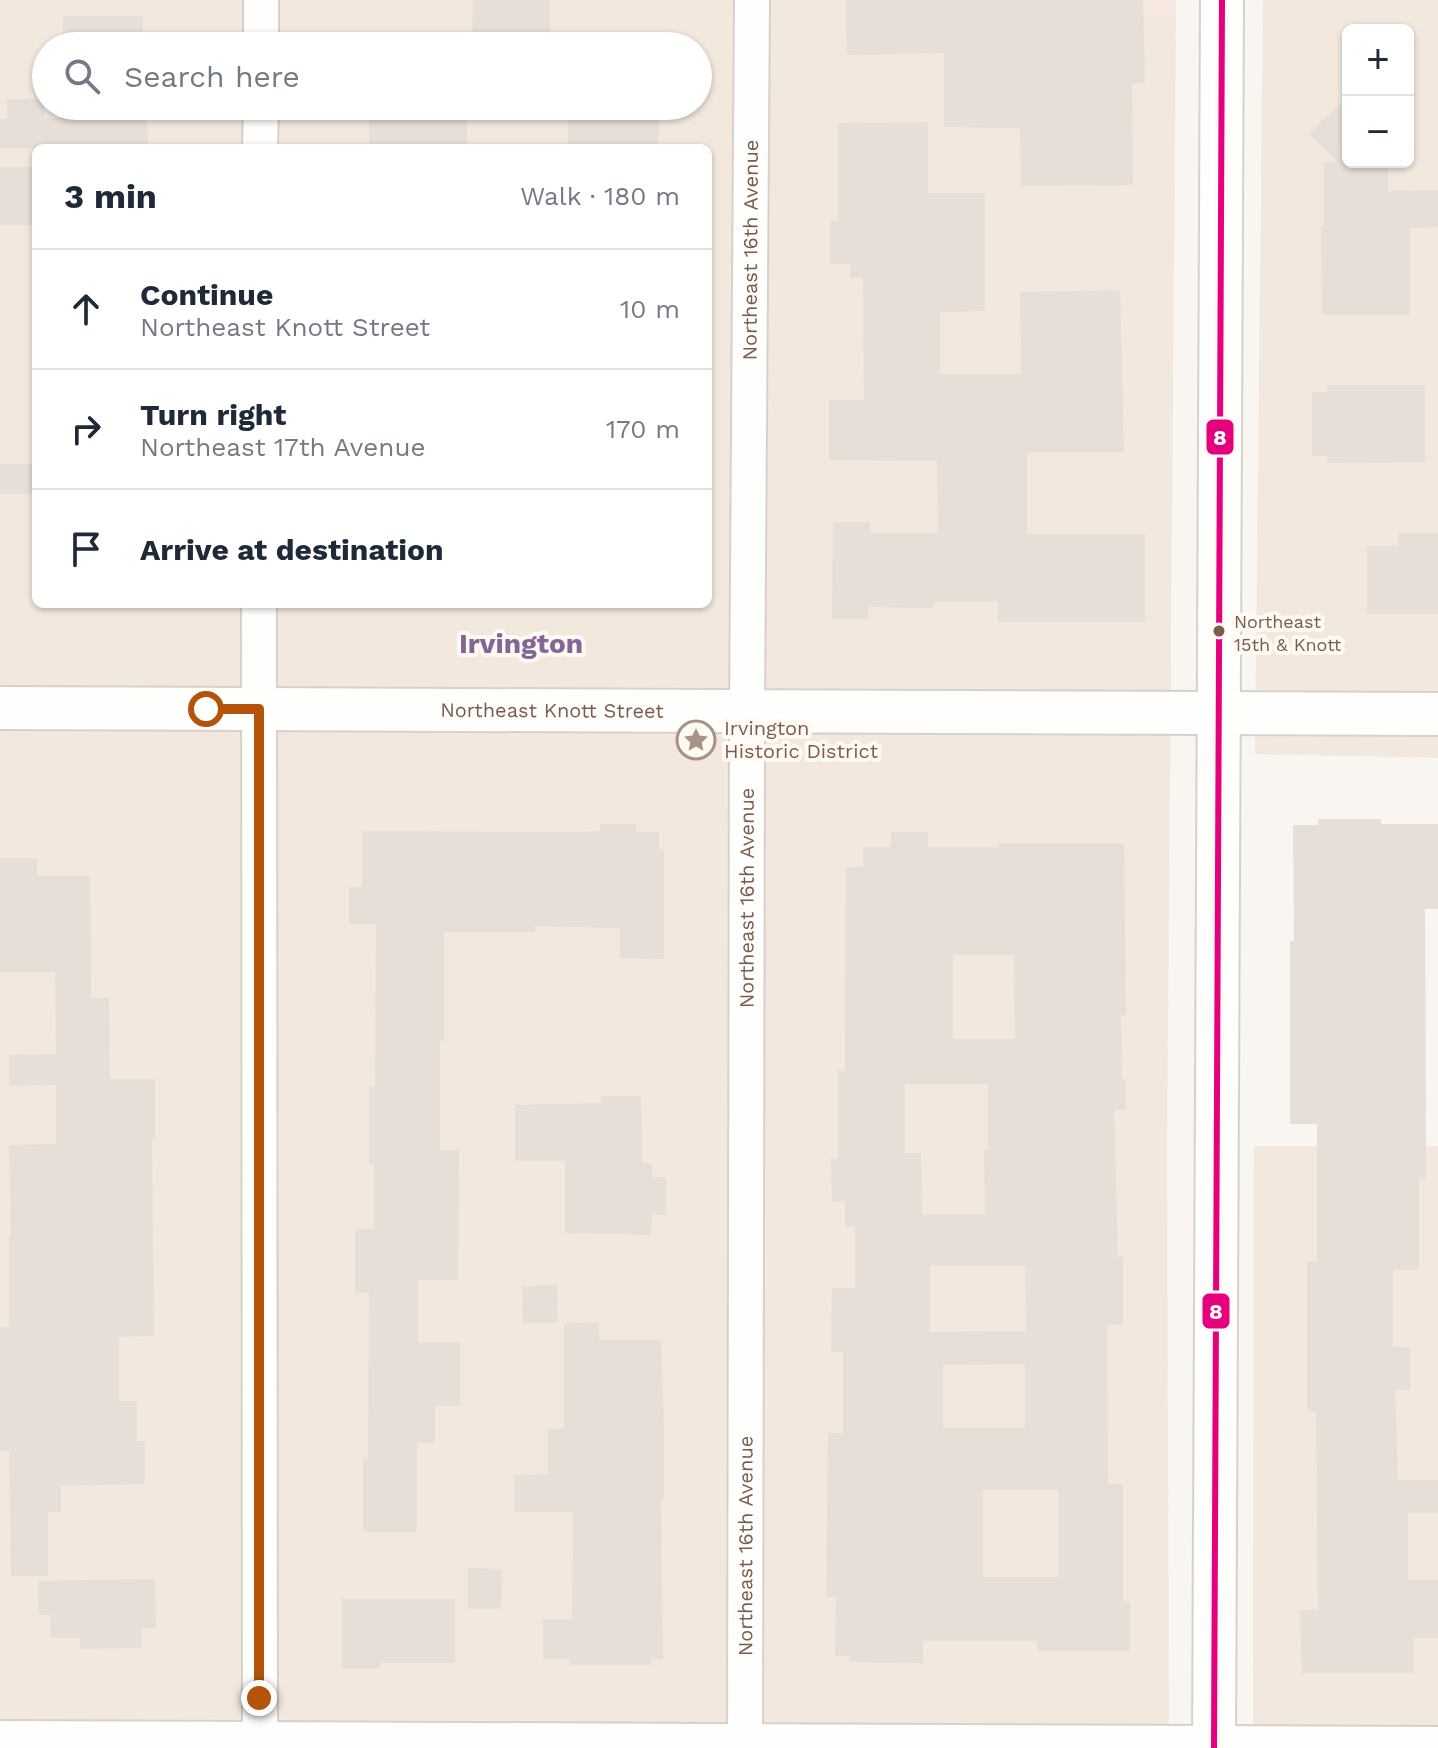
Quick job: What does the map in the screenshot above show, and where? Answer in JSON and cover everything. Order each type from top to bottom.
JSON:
[{"type":"street","points":[[261,0],[261,32]]},
{"type":"street","name":"Northeast 16th Avenue","points":[[745,1745],[752,0]]},
{"type":"street","points":[[1214,1745],[1222,0]]},
{"type":"street","points":[[260,144],[261,120]]},
{"type":"street","points":[[259,608],[260,1744]]},
{"type":"street","name":"Northeast Knott Street","points":[[0,708],[1438,714]]},
{"type":"street","points":[[0,1738],[260,1744],[1438,1744]]},
{"type":"shaded area","points":[[0,0],[990,0],[991,14],[1176,15],[1167,1148],[1169,1748],[0,1748]]},
{"type":"shaded area","points":[[990,0],[1176,0],[1176,15],[990,14]]},
{"type":"shaded area","points":[[1263,0],[1438,0],[1438,758],[1255,754]]},
{"type":"shaded area","points":[[1254,1146],[1438,1146],[1438,1748],[1253,1748]]},
{"type":"building","points":[[473,0],[550,0],[550,32],[472,32]]},
{"type":"building","points":[[846,0],[1143,0],[1145,83],[1132,83],[1133,185],[1021,186],[1020,128],[944,127],[944,53],[847,55]]},
{"type":"building","points":[[63,16],[143,16],[143,32],[63,32]]},
{"type":"building","points":[[7,99],[32,99],[32,120],[147,120],[148,144],[32,144],[32,148],[0,148],[0,119],[7,119]]},
{"type":"building","points":[[1342,103],[1342,168],[1388,168],[1388,191],[1438,190],[1438,227],[1410,228],[1410,315],[1322,315],[1324,162],[1337,162],[1309,133]]},
{"type":"building","points":[[369,120],[467,120],[467,144],[369,144]]},
{"type":"building","points":[[568,120],[659,120],[658,144],[568,144]]},
{"type":"building","points":[[928,122],[928,193],[985,193],[985,311],[940,312],[940,374],[1021,374],[1020,292],[1120,290],[1124,452],[1027,452],[1027,534],[1145,534],[1145,622],[998,622],[998,602],[933,602],[933,608],[868,607],[868,619],[832,619],[833,522],[870,522],[870,533],[938,533],[937,461],[829,460],[829,400],[864,400],[863,278],[850,278],[850,264],[830,264],[830,221],[838,221],[838,123]]},
{"type":"building","points":[[0,167],[32,167],[32,225],[0,225]]},
{"type":"building","points":[[1327,385],[1425,385],[1425,462],[1327,463],[1327,456],[1312,456],[1312,392],[1327,392]]},
{"type":"building","points":[[0,464],[32,464],[32,494],[0,494]]},
{"type":"building","points":[[1398,533],[1438,533],[1438,614],[1367,614],[1367,546],[1398,546]]},
{"type":"building","points":[[1318,819],[1381,819],[1381,824],[1438,824],[1438,909],[1425,909],[1426,1179],[1419,1179],[1419,1270],[1393,1270],[1393,1347],[1410,1347],[1410,1390],[1395,1390],[1398,1480],[1438,1480],[1438,1513],[1408,1513],[1408,1580],[1438,1580],[1438,1638],[1414,1638],[1414,1673],[1302,1673],[1300,1610],[1318,1610],[1316,1411],[1307,1411],[1307,1262],[1317,1262],[1317,1124],[1290,1124],[1290,941],[1294,941],[1293,825],[1318,825]]},
{"type":"building","points":[[600,824],[636,824],[636,832],[659,832],[659,849],[664,849],[664,959],[620,958],[620,928],[535,926],[535,932],[444,932],[440,1150],[459,1150],[458,1280],[418,1280],[418,1342],[460,1342],[460,1406],[435,1406],[435,1443],[417,1443],[417,1532],[363,1532],[363,1459],[368,1459],[369,1293],[355,1293],[355,1229],[374,1229],[374,1165],[369,1165],[369,1087],[375,1087],[376,924],[349,924],[349,887],[362,887],[362,831],[579,832],[600,831]]},
{"type":"building","points":[[891,832],[928,832],[928,847],[998,847],[998,843],[1124,843],[1126,1015],[1121,1015],[1122,1079],[1126,1079],[1126,1109],[1114,1110],[1118,1257],[1123,1257],[1123,1325],[1107,1325],[1108,1484],[1123,1484],[1123,1601],[1130,1601],[1130,1651],[1037,1651],[1037,1641],[923,1641],[923,1663],[849,1662],[849,1656],[835,1656],[836,1597],[826,1597],[828,1433],[843,1433],[843,1352],[831,1352],[832,1288],[855,1288],[855,1227],[845,1227],[845,1201],[832,1202],[831,1158],[838,1158],[838,1071],[845,1071],[846,867],[863,867],[863,847],[891,847]],"holes":[[[953,955],[1014,955],[1015,1039],[953,1039]],[[905,1084],[988,1084],[988,1150],[984,1150],[985,1214],[922,1214],[921,1153],[905,1153]],[[930,1266],[1025,1266],[1026,1331],[930,1332]],[[1025,1364],[1025,1428],[943,1428],[943,1365]],[[983,1490],[1058,1490],[1058,1577],[983,1577]]]},
{"type":"building","points":[[0,858],[37,858],[37,876],[90,876],[91,998],[109,998],[110,1079],[155,1079],[155,1140],[152,1140],[154,1336],[119,1337],[119,1401],[137,1401],[137,1441],[145,1441],[145,1484],[61,1486],[61,1512],[48,1512],[48,1576],[11,1576],[9,1451],[0,1451],[0,1327],[9,1327],[9,1145],[56,1144],[56,1085],[9,1086],[9,1055],[56,1054],[55,972],[0,972]]},
{"type":"building","points":[[601,1096],[641,1096],[642,1163],[652,1163],[652,1177],[666,1177],[666,1215],[652,1214],[651,1235],[565,1233],[565,1161],[515,1161],[515,1105],[601,1103]]},
{"type":"building","points":[[557,1285],[558,1323],[523,1323],[522,1286]]},
{"type":"building","points":[[599,1322],[599,1340],[661,1340],[664,1428],[664,1499],[661,1499],[663,1659],[651,1659],[651,1665],[570,1665],[570,1659],[543,1659],[543,1619],[572,1619],[573,1512],[514,1512],[514,1475],[548,1474],[548,1429],[564,1429],[564,1323]]},
{"type":"building","points":[[468,1568],[502,1569],[501,1609],[468,1609]]},
{"type":"building","points":[[155,1579],[156,1628],[142,1628],[142,1648],[80,1649],[80,1638],[51,1638],[50,1615],[39,1615],[38,1581]]},
{"type":"building","points":[[342,1599],[455,1599],[455,1663],[380,1663],[380,1669],[342,1669]]},
{"type":"transit line","name":"8","points":[[1214,1748],[1222,0]]},
{"type":"place","name":"Northeast 15th & Knott","points":[[1219,631]]},
{"type":"place","name":"Irvington Historic District","points":[[696,740]]},
{"type":"district","name":"Irvington","points":[[521,643]]},
{"type":"route","points":[[206,709],[259,709],[259,1698]]}]
